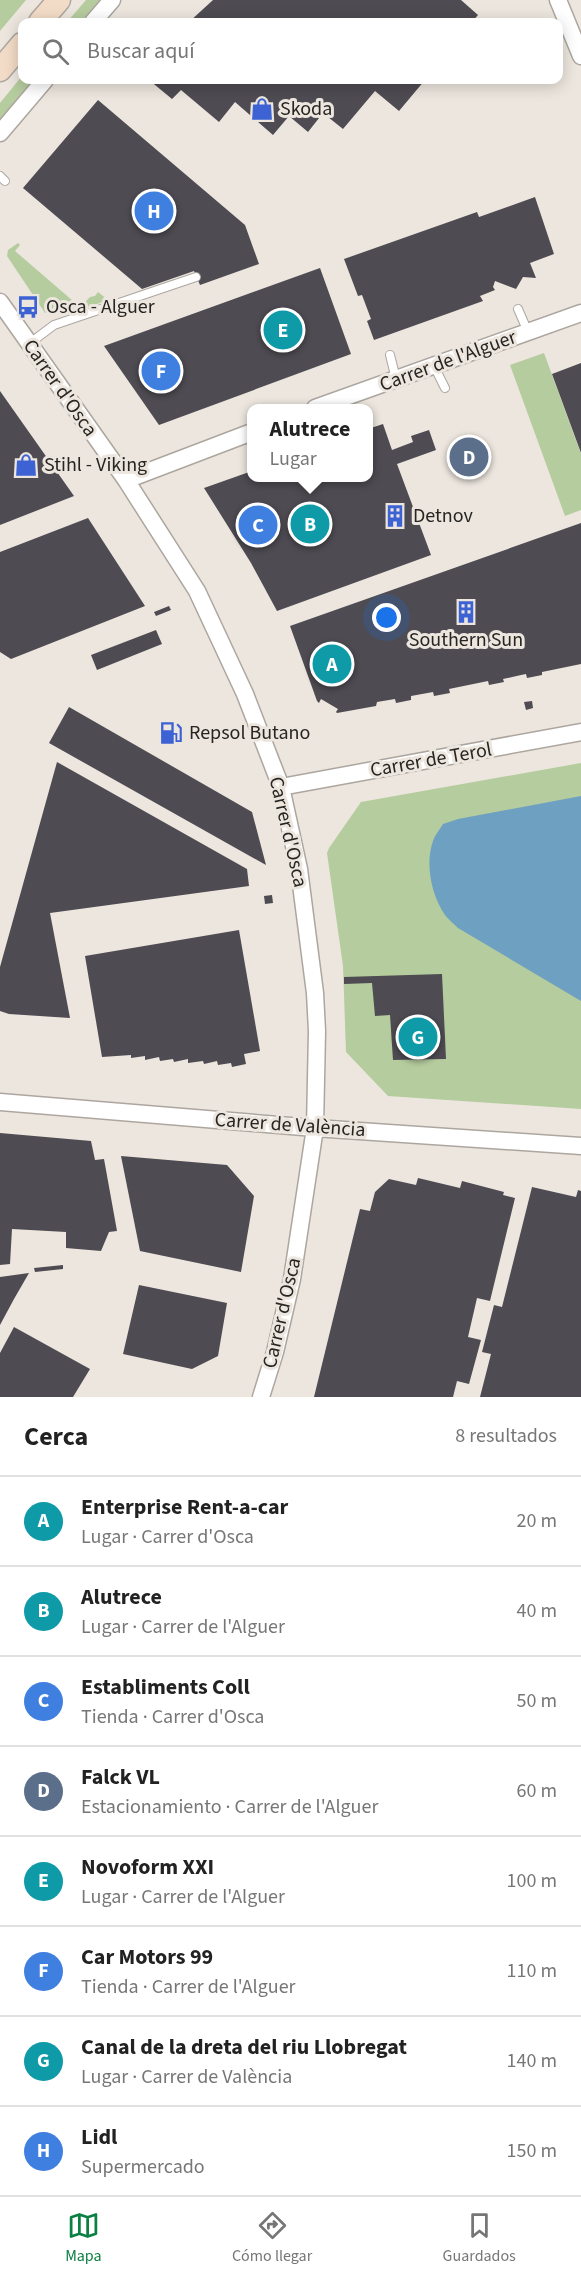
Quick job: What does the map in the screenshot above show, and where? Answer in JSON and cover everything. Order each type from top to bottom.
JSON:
[{"type":"street","points":[[43,18],[59,0]]},
{"type":"street","points":[[96,18],[112,0]]},
{"type":"street","points":[[558,0],[581,56]]},
{"type":"street","points":[[0,70],[18,49]]},
{"type":"street","points":[[0,133],[42,84]]},
{"type":"street","name":"Carrer d'Osca","points":[[0,302],[126,480],[197,591],[245,694],[281,787],[299,869],[315,993],[317,1031],[315,1128],[292,1279],[275,1352],[261,1397]]},
{"type":"street","name":"Carrer de l'Alguer","points":[[326,404],[581,313]]},
{"type":"street","points":[[126,480],[247,434]]},
{"type":"street","name":"Carrer de Terol","points":[[281,787],[581,732]]},
{"type":"street","name":"Carrer de València","points":[[0,1102],[315,1128],[581,1146]]},
{"type":"lane","points":[[30,343],[54,325],[196,277]]},
{"type":"lane","points":[[518,309],[528,332]]},
{"type":"lane","points":[[390,355],[396,379]]},
{"type":"lane","points":[[434,366],[445,388]]},
{"type":"green space","points":[[0,0],[26,0],[0,31]]},
{"type":"green space","points":[[86,0],[100,0],[84,18],[70,18]]},
{"type":"green space","points":[[18,81],[18,84],[30,84],[0,119],[0,103]]},
{"type":"green space","points":[[18,243],[20,245],[15,251],[80,307],[98,292],[108,300],[83,309],[45,313],[7,256],[8,250]]},
{"type":"green space","points":[[544,353],[581,454],[581,510],[565,516],[510,365]]},
{"type":"green space","points":[[581,763],[581,1109],[388,1096],[346,1052],[343,966],[327,853],[329,848],[361,802]]},
{"type":"water","points":[[581,796],[581,1001],[458,928],[445,915],[436,898],[431,879],[430,859],[433,841],[443,824],[458,819]]},
{"type":"building","points":[[213,0],[461,0],[478,15],[475,18],[193,18]]},
{"type":"building","points":[[154,84],[422,84],[399,111],[375,91],[343,129],[323,113],[308,132],[289,116],[273,135],[235,102],[219,122],[181,90],[172,99]]},
{"type":"building","points":[[98,100],[245,225],[259,264],[200,285],[194,271],[142,289],[23,188]]},
{"type":"building","points":[[535,197],[554,254],[530,263],[536,278],[523,277],[516,289],[495,281],[493,287],[495,290],[480,296],[483,301],[374,340],[367,321],[371,319],[362,295],[358,296],[344,259],[477,212],[479,217]]},
{"type":"building","points":[[320,268],[351,354],[159,425],[104,346]]},
{"type":"building","points":[[581,363],[581,453],[552,374]]},
{"type":"building","name":"Stihl - Viking","points":[[0,391],[74,496],[0,525]]},
{"type":"building","points":[[383,424],[392,450],[413,442],[411,436],[429,430],[436,450],[397,464],[431,555],[277,611],[251,563],[204,488],[247,473],[247,482],[373,482],[373,427]]},
{"type":"building","points":[[88,518],[145,606],[11,659],[0,652],[0,552]]},
{"type":"building","points":[[581,523],[581,664],[542,672],[542,675],[527,678],[526,674],[489,685],[488,681],[449,689],[450,693],[434,696],[433,692],[411,696],[411,700],[396,703],[395,699],[377,702],[376,706],[337,713],[338,709],[321,699],[319,703],[317,701],[290,626]]},
{"type":"building","points":[[169,606],[171,610],[156,616],[154,612]]},
{"type":"building","points":[[156,630],[162,644],[97,670],[91,655]]},
{"type":"building","points":[[532,701],[533,708],[526,710],[524,702]]},
{"type":"building","points":[[69,707],[252,812],[266,865],[49,743]]},
{"type":"building","points":[[57,762],[247,869],[249,886],[50,913],[70,1018],[9,1014],[0,1011],[0,967]]},
{"type":"building","points":[[272,895],[273,903],[265,904],[264,896]]},
{"type":"building","points":[[239,930],[260,1051],[244,1054],[246,1064],[232,1067],[231,1063],[218,1065],[217,1061],[204,1064],[203,1061],[188,1063],[188,1059],[174,1062],[173,1059],[160,1061],[159,1057],[145,1060],[145,1056],[131,1058],[131,1055],[102,1057],[85,956]]},
{"type":"building","points":[[442,974],[446,1059],[393,1060],[390,1015],[375,1016],[372,983],[344,984],[344,977]]},
{"type":"building","points":[[0,1133],[91,1141],[95,1160],[104,1159],[117,1231],[109,1232],[101,1251],[66,1248],[66,1232],[12,1229],[10,1264],[0,1265]]},
{"type":"building","points":[[121,1156],[227,1165],[254,1196],[241,1272],[140,1251]]},
{"type":"building","points":[[418,1178],[460,1188],[462,1181],[504,1192],[503,1195],[515,1198],[490,1301],[477,1298],[468,1337],[481,1340],[469,1384],[457,1381],[453,1397],[314,1397],[360,1209],[370,1211],[375,1192],[389,1179],[416,1185]]},
{"type":"building","points":[[532,1187],[576,1197],[578,1190],[581,1191],[581,1397],[480,1397],[491,1354],[482,1352],[494,1305],[502,1307]]},
{"type":"building","points":[[63,1265],[63,1269],[35,1272],[34,1268]]},
{"type":"building","points":[[29,1273],[14,1299],[0,1325],[0,1277]]},
{"type":"building","points":[[139,1285],[227,1303],[218,1356],[192,1369],[123,1354]]},
{"type":"building","points":[[14,1327],[90,1369],[73,1397],[0,1397],[0,1353]]},
{"type":"place","name":"Skoda","points":[[262,109]]},
{"type":"place","name":"Lidl","points":[[154,211]]},
{"type":"place","name":"Osca - Alguer","points":[[28,307]]},
{"type":"place","name":"Novoform XXI","points":[[283,330]]},
{"type":"place","name":"Car Motors 99","points":[[161,371]]},
{"type":"place","name":"Falck VL","points":[[469,457]]},
{"type":"place","name":"Stihl - Viking","points":[[26,465]]},
{"type":"place","name":"Detnov","points":[[395,516]]},
{"type":"place","name":"Alutrece","points":[[310,524]]},
{"type":"place","name":"Establiments Coll","points":[[258,525]]},
{"type":"place","name":"Southern Sun","points":[[466,612]]},
{"type":"place","name":"Enterprise Rent-a-car","points":[[332,664]]},
{"type":"place","name":"Repsol Butano","points":[[171,733]]},
{"type":"place","name":"Canal de la dreta del riu Llobregat","points":[[418,1037]]}]
